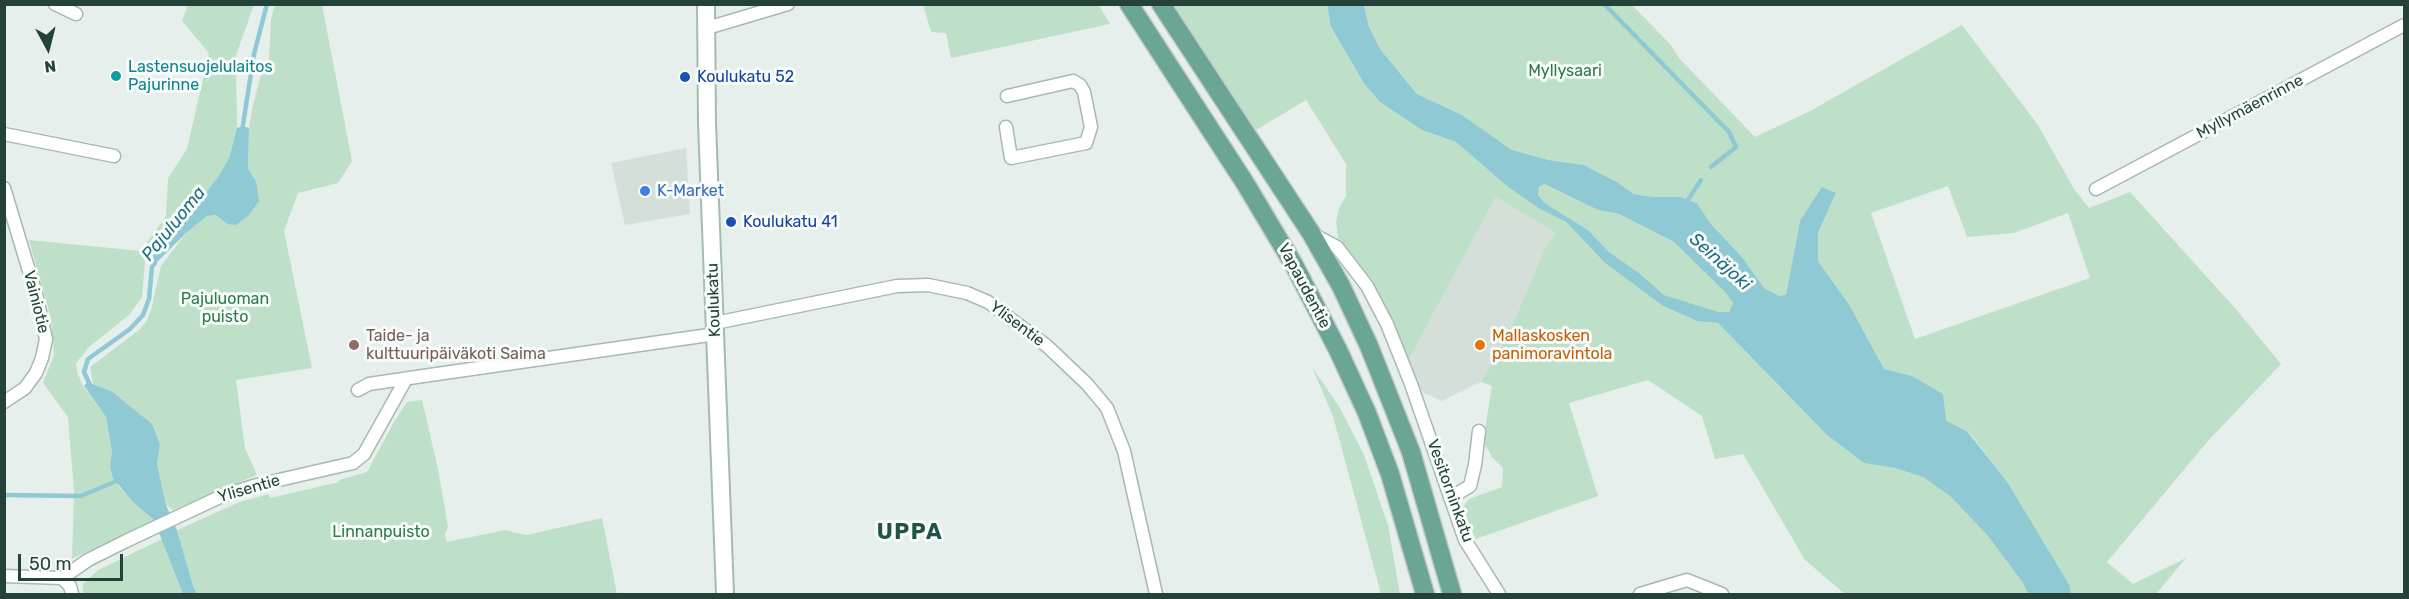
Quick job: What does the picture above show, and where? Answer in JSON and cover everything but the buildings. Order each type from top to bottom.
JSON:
[{"type":"main road","name":"Vapaudentie","points":[[1129,4],[1245,183],[1294,265],[1338,350],[1367,413],[1390,474],[1425,594]]},
{"type":"main road","name":"Vapaudentie","points":[[1161,4],[1311,233],[1341,286],[1369,346],[1411,452],[1452,594]]},
{"type":"street","points":[[55,4],[76,14]]},
{"type":"street","name":"Koulukatu","points":[[706,4],[707,123],[725,594]]},
{"type":"street","points":[[707,28],[788,4]]},
{"type":"street","name":"Myllymäenrinne","points":[[2096,189],[2404,25]]},
{"type":"street","points":[[1006,127],[1011,158],[1086,143],[1091,127],[1084,92],[1080,85],[1073,81],[1007,96]]},
{"type":"street","points":[[4,134],[114,156]]},
{"type":"street","name":"Vainiotie","points":[[4,188],[36,294],[46,339],[36,373],[26,388],[4,402]]},
{"type":"street","name":"Vesitorninkatu","points":[[1311,233],[1337,248],[1367,286],[1387,324],[1411,384],[1465,540],[1499,594]]},
{"type":"street","name":"Ylisentie","points":[[358,390],[369,384],[715,329],[897,286],[928,285],[967,293],[988,302],[1047,346],[1087,384],[1107,408],[1124,451],[1156,594]]},
{"type":"street","name":"Ylisentie","points":[[62,578],[88,560],[222,496],[353,463],[364,454],[406,379]]},
{"type":"street","points":[[1450,498],[1470,486],[1479,431]]},
{"type":"street","points":[[4,576],[62,578],[70,586],[72,594]]},
{"type":"street","points":[[1640,594],[1687,580],[1722,594]]},
{"type":"shaded area","points":[[686,148],[690,214],[625,225],[611,163]]},
{"type":"shaded area","points":[[1496,197],[1557,233],[1544,250],[1509,333],[1481,382],[1442,401],[1424,393],[1416,386],[1407,363]]},
{"type":"green space","points":[[188,5],[254,5],[236,55],[237,128],[229,158],[218,177],[154,249],[146,250],[142,297],[129,315],[89,347],[76,363],[83,386],[106,417],[112,451],[110,467],[120,488],[154,520],[72,559],[74,491],[68,417],[43,383],[54,355],[51,318],[29,240],[141,251],[166,216],[168,178],[187,149],[209,53],[182,21]]},
{"type":"green space","name":"Pajuluoman puisto","points":[[275,5],[322,5],[352,161],[338,183],[298,193],[284,231],[312,368],[236,380],[245,448],[257,475],[173,510],[166,505],[157,464],[160,445],[111,391],[93,384],[90,367],[139,330],[146,322],[161,266],[186,233],[207,216],[216,215],[227,224],[256,181],[248,170],[249,128],[260,78],[269,61],[271,19]]},
{"type":"green space","points":[[923,5],[1099,5],[1110,24],[951,58],[946,33],[931,32]]},
{"type":"green space","points":[[1173,5],[1327,5],[1331,27],[1365,85],[1380,102],[1422,130],[1456,142],[1508,187],[1540,209],[1566,222],[1605,263],[1663,306],[1697,321],[1718,323],[1827,435],[1864,463],[1895,468],[1923,477],[1950,496],[1988,536],[2023,583],[2028,594],[1845,594],[1805,560],[1743,454],[1715,459],[1702,416],[1648,380],[1569,403],[1598,496],[1476,539],[1462,508],[1469,499],[1502,487],[1503,468],[1492,457],[1483,441],[1492,386],[1481,382],[1509,333],[1544,250],[1556,233],[1496,197],[1407,363],[1338,237],[1336,222],[1339,208],[1346,196],[1346,164],[1306,100],[1253,132]]},
{"type":"green space","name":"Myllysaari","points":[[1364,5],[1632,5],[1755,137],[1810,111],[1962,25],[2038,125],[2074,189],[2089,208],[2130,192],[2235,308],[2281,364],[2207,442],[2107,562],[2133,584],[2186,558],[2156,594],[2071,594],[2070,586],[2008,483],[1968,431],[1946,422],[1912,376],[1884,369],[1850,306],[1818,261],[1818,233],[1836,193],[1800,221],[1786,295],[1779,297],[1764,288],[1742,257],[1710,223],[1697,203],[1681,197],[1634,194],[1617,182],[1584,165],[1549,160],[1512,150],[1462,115],[1417,94],[1380,49],[1369,27]],"holes":[[[1948,186],[1967,237],[2014,233],[2068,213],[2090,278],[1915,339],[1871,213]]]},
{"type":"green space","points":[[1543,184],[1598,210],[1619,214],[1674,242],[1725,292],[1733,303],[1729,312],[1718,312],[1690,305],[1664,295],[1639,273],[1609,252],[1588,230],[1546,204],[1538,195],[1539,187]]},
{"type":"green space","points":[[1312,367],[1340,408],[1364,455],[1388,525],[1400,594],[1381,594],[1333,416]]},
{"type":"green space","name":"Linnanpuisto","points":[[422,400],[438,469],[448,527],[445,534],[447,542],[505,530],[526,535],[602,518],[617,594],[197,594],[177,530],[240,502],[269,494],[270,498],[339,482],[339,480],[367,472],[407,402]]},
{"type":"green space","points":[[162,539],[183,594],[83,594],[83,584],[98,570]]},
{"type":"water","name":"Seinäjoki","points":[[1327,5],[1364,5],[1369,27],[1380,49],[1417,94],[1462,115],[1512,150],[1549,160],[1584,165],[1617,182],[1634,194],[1681,197],[1697,203],[1710,223],[1742,257],[1764,288],[1779,296],[1786,295],[1800,221],[1822,187],[1836,193],[1818,233],[1818,261],[1850,306],[1884,369],[1912,376],[1943,394],[1946,421],[1967,431],[2008,483],[2070,586],[2071,594],[2028,594],[2023,583],[1988,536],[1950,496],[1923,477],[1895,468],[1864,463],[1827,435],[1718,323],[1697,321],[1663,306],[1605,263],[1566,222],[1540,209],[1508,187],[1456,142],[1422,130],[1380,102],[1365,85],[1331,27]],"holes":[[[1544,184],[1598,210],[1619,214],[1674,242],[1725,292],[1733,303],[1729,312],[1718,312],[1664,295],[1639,273],[1609,252],[1588,230],[1546,204],[1538,195],[1539,187]]]},
{"type":"water","points":[[243,126],[249,128],[248,169],[256,181],[259,201],[248,216],[236,225],[227,224],[216,215],[207,216],[186,233],[152,267],[154,249],[218,177],[229,158],[237,128]]},
{"type":"water","points":[[87,382],[111,391],[152,424],[160,445],[157,464],[166,505],[177,530],[197,594],[183,594],[154,520],[132,501],[113,478],[110,467],[112,451],[106,417],[84,386]]},
{"type":"waterway","name":"Pajuluoma","points":[[242,131],[254,54],[267,4]]},
{"type":"waterway","points":[[1604,4],[1729,132],[1736,147],[1711,167]]},
{"type":"waterway","points":[[1686,203],[1701,180]]},
{"type":"waterway","name":"Pajuluoma","points":[[90,385],[84,372],[88,359],[130,329],[143,315],[149,299],[152,267],[155,263]]},
{"type":"waterway","points":[[4,495],[81,496],[119,480]]},
{"type":"place","name":"Lastensuojelulaitos Pajurinne","points":[[116,76]]},
{"type":"place","name":"Koulukatu 52","points":[[685,77]]},
{"type":"place","name":"K-Market","points":[[645,191]]},
{"type":"place","name":"Koulukatu 41","points":[[731,222]]},
{"type":"place","name":"Taide- ja kulttuuripäiväkoti Saima","points":[[354,345]]},
{"type":"place","name":"Mallaskosken panimoravintola","points":[[1480,345]]},
{"type":"district","name":"UPPA","points":[[910,533]]}]
